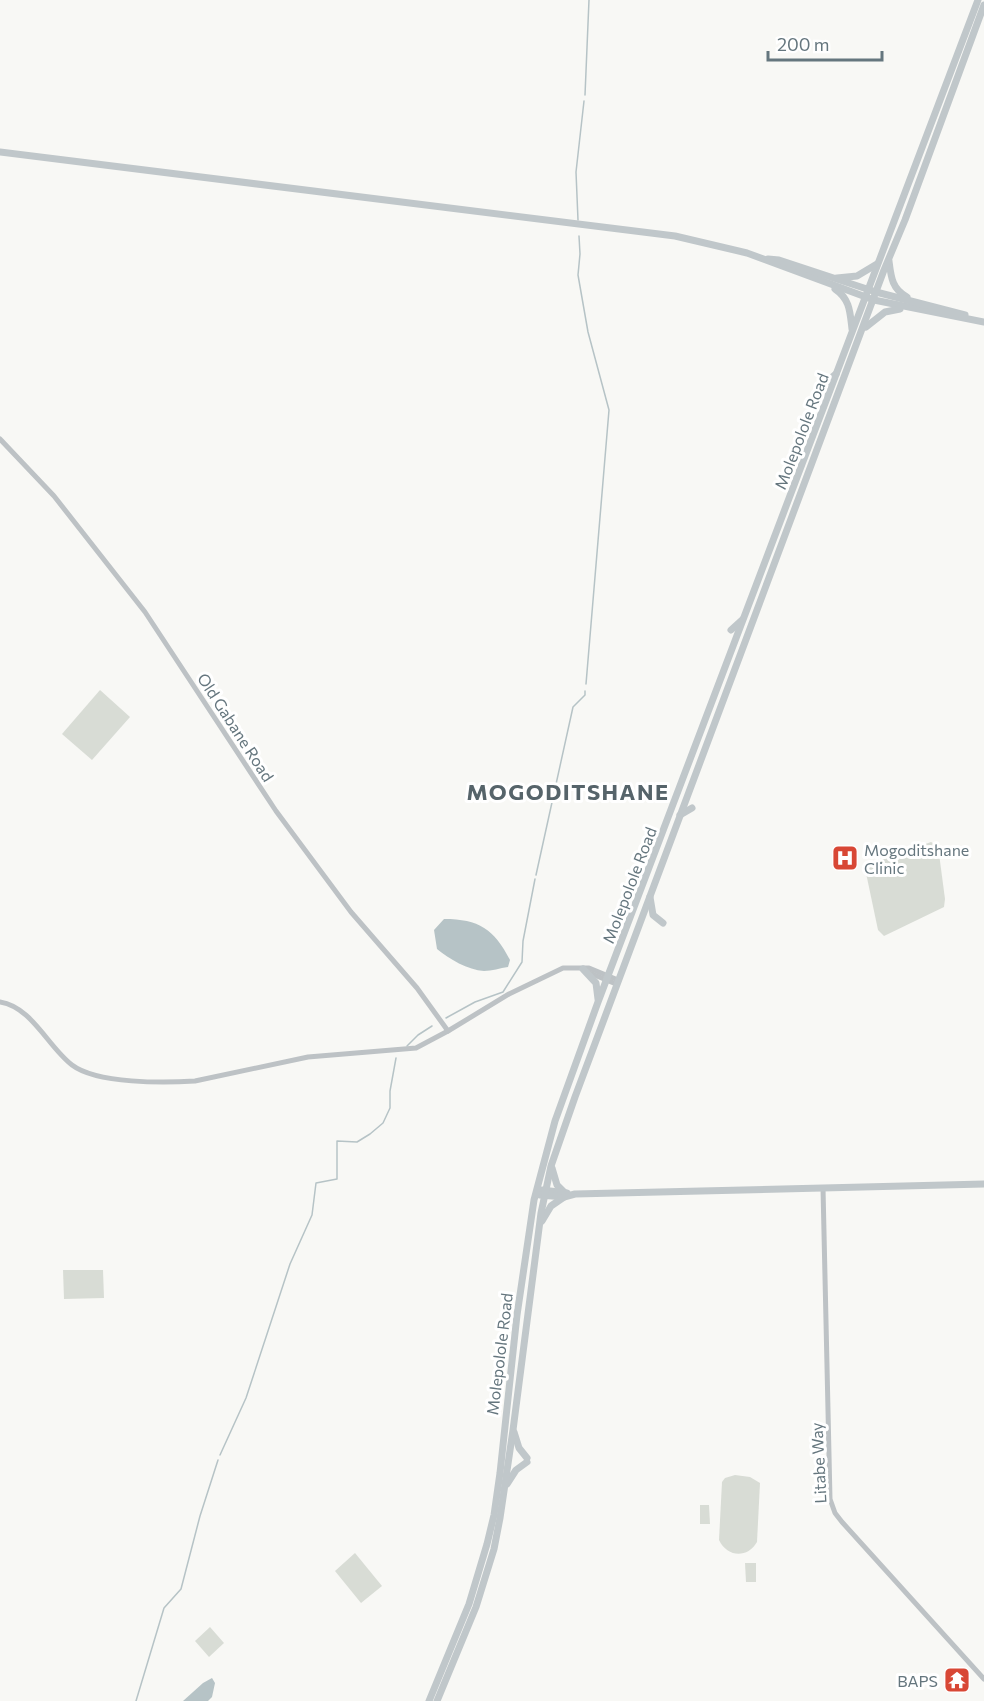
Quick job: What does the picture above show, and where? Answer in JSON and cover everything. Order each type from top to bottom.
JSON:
[{"type":"main road","name":"Molepolole Road","points":[[429,1701],[469,1604],[494,1515],[517,1315],[536,1192],[555,1121],[978,0]]},
{"type":"main road","name":"Molepolole Road","points":[[437,1701],[476,1607],[486,1578],[498,1528],[506,1486],[539,1225],[551,1166],[617,982],[984,5]]},
{"type":"main road","points":[[0,152],[657,233],[704,241],[762,258],[779,260],[829,281],[867,293],[876,292],[916,301],[984,322]]},
{"type":"main road","points":[[889,258],[891,276],[897,290],[916,301]]},
{"type":"main road","points":[[829,281],[857,276],[877,264]]},
{"type":"main road","points":[[829,281],[847,301],[853,332]]},
{"type":"main road","points":[[867,293],[874,300],[984,322]]},
{"type":"main road","points":[[863,329],[885,312],[909,308]]},
{"type":"main road","points":[[824,384],[836,374]]},
{"type":"main road","points":[[731,630],[744,619]]},
{"type":"main road","points":[[686,773],[692,773],[703,756]]},
{"type":"main road","points":[[680,815],[692,808]]},
{"type":"main road","points":[[650,894],[653,915],[663,923]]},
{"type":"main road","points":[[581,968],[596,983],[598,1002]]},
{"type":"main road","points":[[575,1096],[584,1093]]},
{"type":"main road","points":[[551,1166],[556,1185],[565,1195]]},
{"type":"main road","points":[[536,1192],[565,1195],[984,1184]]},
{"type":"main road","points":[[539,1225],[547,1210],[565,1195]]},
{"type":"main road","points":[[506,1486],[516,1470],[527,1460],[519,1448],[513,1430]]},
{"type":"street","name":"Old Gabane Road","points":[[0,439],[54,496],[145,612],[276,812],[351,912],[417,988],[448,1031]]},
{"type":"street","points":[[0,1002],[9,1004],[23,1013],[57,1052],[78,1069],[98,1077],[157,1082],[195,1080],[316,1056],[416,1048],[509,994],[563,968],[581,968],[617,982]]},
{"type":"street","name":"Litabe Way","points":[[823,1188],[830,1499],[832,1506],[861,1544],[984,1679]]},
{"type":"shaded area","points":[[100,690],[130,717],[92,760],[62,734]]},
{"type":"shaded area","points":[[931,842],[938,846],[944,907],[884,936],[878,930],[866,873],[868,865]]},
{"type":"shaded area","points":[[444,919],[467,921],[491,933],[510,960],[508,967],[487,971],[472,969],[442,953],[437,949],[434,930]]},
{"type":"shaded area","points":[[63,1270],[103,1270],[104,1298],[64,1299]]},
{"type":"shaded area","points":[[735,1475],[750,1477],[760,1483],[757,1542],[748,1551],[737,1554],[727,1550],[719,1540],[722,1482],[725,1478]]},
{"type":"shaded area","points":[[700,1505],[709,1505],[710,1524],[700,1524]]},
{"type":"shaded area","points":[[355,1553],[382,1586],[361,1603],[335,1571]]},
{"type":"shaded area","points":[[745,1563],[756,1563],[756,1582],[746,1582]]},
{"type":"shaded area","points":[[210,1627],[224,1643],[209,1657],[195,1641]]},
{"type":"shaded area","points":[[212,1678],[215,1683],[212,1697],[208,1701],[183,1701],[203,1683]]},
{"type":"waterway","points":[[585,95],[589,0]]},
{"type":"waterway","points":[[578,220],[576,172],[584,101]]},
{"type":"waterway","points":[[579,236],[578,275],[588,332],[609,410],[586,684]]},
{"type":"waterway","points":[[536,875],[573,707],[585,695],[585,691]]},
{"type":"waterway","points":[[446,1018],[475,1002],[503,992],[522,962],[523,941],[535,879]]},
{"type":"waterway","points":[[407,1046],[432,1026]]},
{"type":"waterway","points":[[220,1455],[246,1398],[290,1264],[312,1215],[316,1183],[337,1179],[337,1141],[357,1142],[383,1123],[390,1108],[390,1091],[396,1058]]},
{"type":"waterway","points":[[136,1701],[164,1608],[181,1589],[200,1516],[218,1460]]},
{"type":"place","name":"Mogoditshane Clinic","points":[[845,858]]},
{"type":"place","name":"BAPS","points":[[957,1680]]},
{"type":"district","name":"MOGODITSHANE","points":[[568,791]]}]
